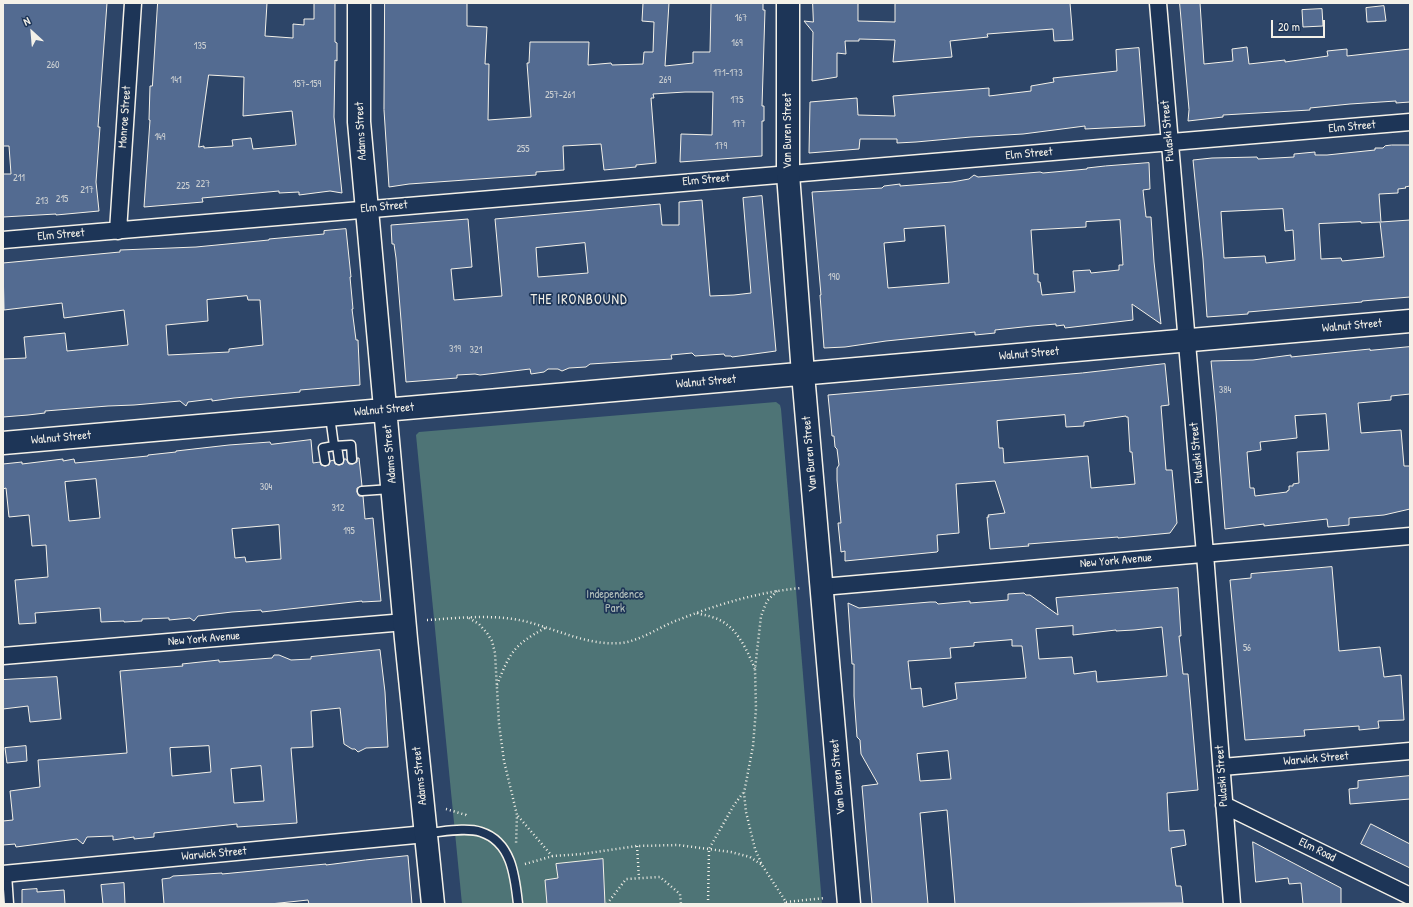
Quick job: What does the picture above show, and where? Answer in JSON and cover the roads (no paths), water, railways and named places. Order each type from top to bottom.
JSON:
[{"type":"street","name":"Monroe Street","points":[[118,231],[133,3]]},
{"type":"street","name":"Adams Street","points":[[359,3],[359,122],[405,622],[433,904]]},
{"type":"street","name":"Van Buren Street","points":[[788,3],[788,174],[803,374],[812,588],[849,904]]},
{"type":"street","name":"Pulaski Street","points":[[1158,3],[1206,554],[1232,904]]},
{"type":"street","name":"Elm Street","points":[[3,240],[1410,122]]},
{"type":"street","name":"Walnut Street","points":[[3,443],[1410,321]]},
{"type":"street","name":"New York Avenue","points":[[812,588],[1410,536]]},
{"type":"street","name":"New York Avenue","points":[[3,656],[405,622]]},
{"type":"street","name":"Warwick Street","points":[[1222,767],[1410,751]]},
{"type":"street","name":"Elm Road","points":[[1224,805],[1410,896]]},
{"type":"street","name":"Warwick Street","points":[[5,874],[426,834]]},
{"type":"lane","points":[[330,415],[339,460]]},
{"type":"lane","points":[[325,461],[323,448],[336,446],[351,445],[352,459]]},
{"type":"lane","points":[[362,491],[393,488]]},
{"type":"lane","points":[[426,834],[469,831],[481,832],[492,838],[503,848],[512,865],[516,881],[518,904]]},
{"type":"lane","points":[[5,874],[9,904]]},
{"type":"district","name":"THE IRONBOUND","points":[[579,300]]},
{"type":"park label","name":"Independence Park","points":[[615,602]]}]
